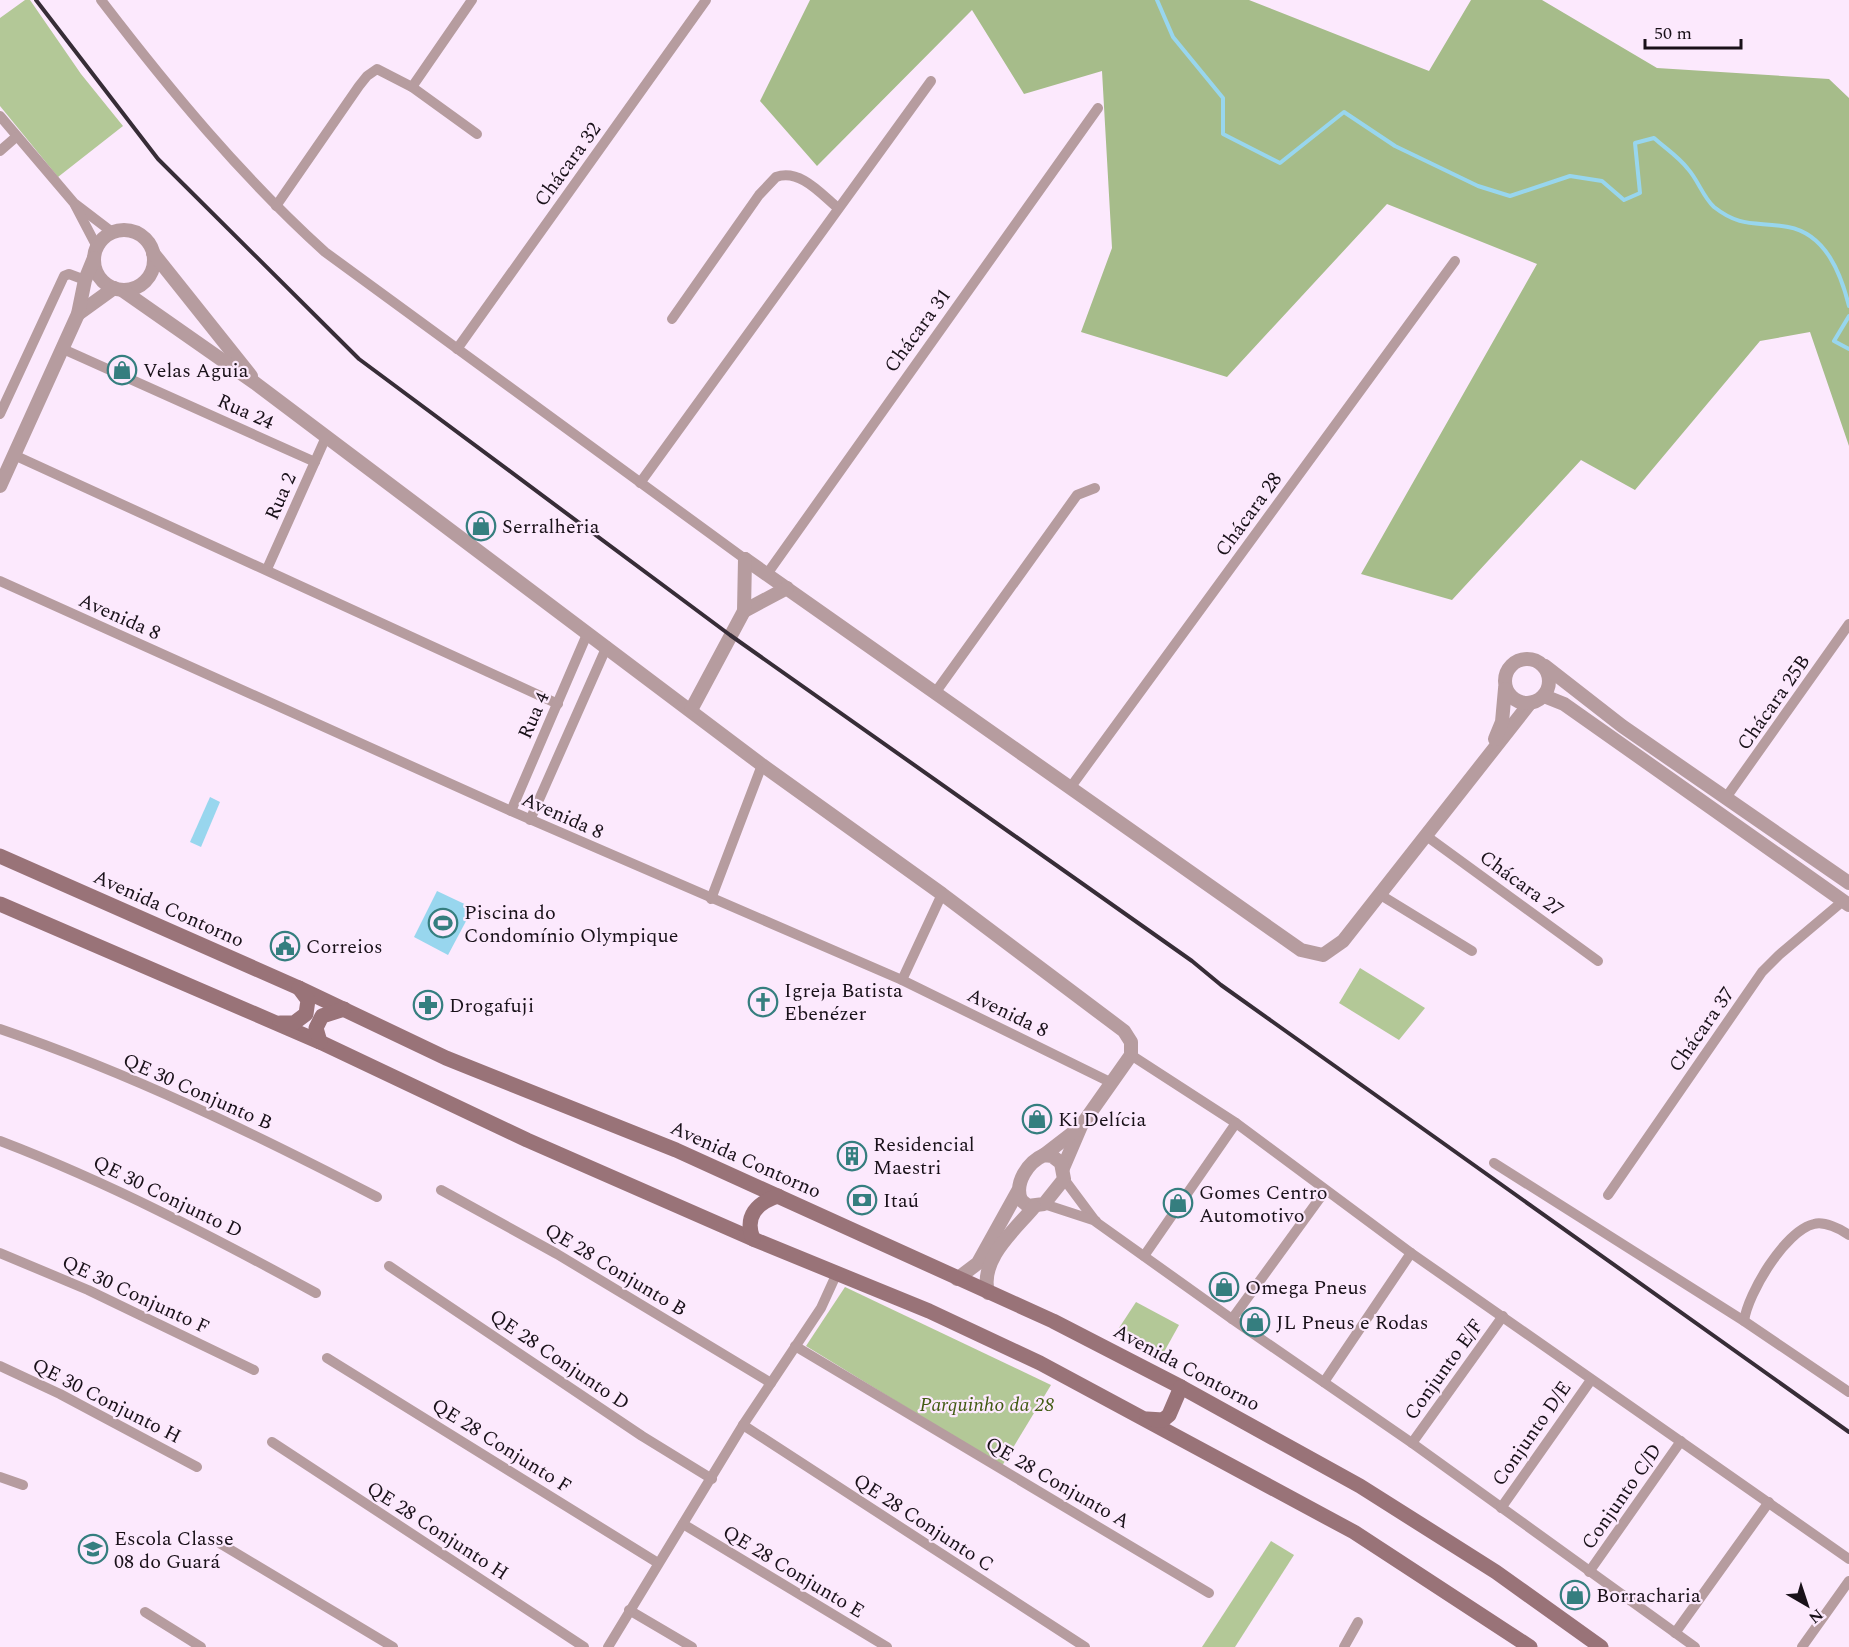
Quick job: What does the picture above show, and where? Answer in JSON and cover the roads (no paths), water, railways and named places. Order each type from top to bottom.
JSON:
[{"type":"main road","name":"Avenida Contorno","points":[[0,856],[299,988],[446,1059],[676,1150],[1053,1321],[1181,1387],[1360,1486],[1496,1572],[1601,1647]]},
{"type":"main road","points":[[0,904],[320,1041],[527,1140],[753,1239],[929,1311],[1030,1358],[1354,1532],[1530,1647]]},
{"type":"main road","points":[[278,1023],[294,1023],[306,1014],[308,1000],[299,988]]},
{"type":"main road","points":[[320,1041],[316,1028],[322,1016],[328,1012],[344,1009]]},
{"type":"main road","points":[[753,1239],[750,1223],[752,1215],[762,1202],[778,1196]]},
{"type":"main road","points":[[1147,1419],[1163,1420],[1169,1414],[1181,1387]]},
{"type":"street","points":[[101,0],[197,122],[276,206],[339,263],[745,559],[1307,953],[1323,955],[1334,950],[1490,752],[1530,704],[1544,696],[1549,686],[1549,676],[1545,666]]},
{"type":"street","points":[[412,87],[472,0]]},
{"type":"street","name":"Chácara 32","points":[[457,349],[706,0]]},
{"type":"street","points":[[276,206],[367,76],[377,69],[412,87],[477,134]]},
{"type":"street","points":[[640,483],[931,81]]},
{"type":"street","name":"Chácara 31","points":[[767,574],[1098,108]]},
{"type":"street","points":[[0,116],[74,202],[112,232],[134,232],[143,237],[153,254],[210,322],[255,383]]},
{"type":"street","points":[[0,151],[16,137]]},
{"type":"street","points":[[672,319],[752,204],[776,177],[793,176],[803,180],[838,208]]},
{"type":"street","points":[[74,202],[95,252],[95,269],[100,278],[255,383],[762,765],[1113,1020],[1128,1035],[1132,1047],[1131,1055],[1112,1083],[1081,1126],[1032,1162],[978,1263],[957,1279]]},
{"type":"street","points":[[0,486],[78,314],[85,280],[95,252],[112,232]]},
{"type":"street","points":[[78,314],[118,289],[140,285],[148,277],[153,267],[153,254]]},
{"type":"street","name":"Chácara 28","points":[[1070,788],[1455,261]]},
{"type":"street","points":[[0,414],[64,276],[73,274],[85,280]]},
{"type":"street","name":"Rua 24","points":[[63,349],[315,462]]},
{"type":"street","name":"Rua 2","points":[[267,569],[326,437]]},
{"type":"street","points":[[14,455],[561,698],[582,701]]},
{"type":"street","points":[[935,693],[1077,495],[1095,488]]},
{"type":"street","points":[[691,710],[744,611],[745,559]]},
{"type":"street","name":"Avenida 8","points":[[0,581],[510,812],[902,980],[1112,1083]]},
{"type":"street","points":[[744,611],[788,588]]},
{"type":"street","name":"Chácara 25B","points":[[1725,799],[1849,624]]},
{"type":"street","name":"Rua 4","points":[[510,812],[588,632]]},
{"type":"street","name":"Rua 4","points":[[530,820],[607,646]]},
{"type":"street","points":[[1490,752],[1502,722],[1504,676],[1510,665],[1522,658],[1534,659],[1579,695],[1725,799],[1849,883]]},
{"type":"street","points":[[1505,688],[1515,700],[1530,704]]},
{"type":"street","points":[[1544,696],[1563,704],[1846,903]]},
{"type":"street","points":[[538,748],[558,757]]},
{"type":"street","points":[[711,899],[762,765]]},
{"type":"street","name":"Chácara 27","points":[[1425,836],[1598,961]]},
{"type":"street","points":[[902,980],[942,894]]},
{"type":"street","points":[[1379,894],[1472,951]]},
{"type":"street","name":"Chácara 37","points":[[1608,1195],[1762,972],[1779,955],[1846,903]]},
{"type":"street","name":"QE 30 Conjunto B","points":[[0,1029],[55,1048],[236,1125],[377,1197]]},
{"type":"street","points":[[1131,1055],[1236,1123],[1412,1254],[1849,1559]]},
{"type":"street","points":[[1144,1256],[1236,1123]]},
{"type":"street","points":[[988,1293],[985,1284],[993,1258],[1000,1246],[1039,1206],[1064,1174],[1081,1126]]},
{"type":"street","name":"QE 30 Conjunto D","points":[[0,1141],[114,1188],[186,1223],[316,1293]]},
{"type":"street","points":[[1044,1155],[1058,1159],[1064,1174],[1096,1221],[1232,1319],[1412,1443],[1695,1647]]},
{"type":"street","points":[[1494,1162],[1744,1321],[1849,1392]]},
{"type":"street","name":"QE 28 Conjunto B","points":[[441,1190],[557,1254],[771,1383]]},
{"type":"street","points":[[1018,1191],[1023,1204],[1096,1221]]},
{"type":"street","points":[[1232,1319],[1326,1191]]},
{"type":"street","points":[[1744,1321],[1746,1306],[1754,1289],[1785,1246],[1805,1228],[1818,1223],[1848,1230]]},
{"type":"street","name":"QE 30 Conjunto F","points":[[0,1253],[88,1290],[254,1370]]},
{"type":"street","points":[[1324,1382],[1412,1254]]},
{"type":"street","name":"QE 28 Conjunto D","points":[[389,1266],[642,1436],[712,1479]]},
{"type":"street","points":[[608,1647],[743,1425],[821,1308],[837,1273]]},
{"type":"street","name":"Conjunto E/F","points":[[1412,1443],[1503,1316]]},
{"type":"street","name":"QE 28 Conjunto A","points":[[795,1346],[1209,1593]]},
{"type":"street","name":"QE 28 Conjunto F","points":[[327,1358],[658,1563]]},
{"type":"street","name":"QE 30 Conjunto H","points":[[0,1366],[60,1394],[197,1467]]},
{"type":"street","name":"Conjunto D/E","points":[[1501,1508],[1591,1380]]},
{"type":"street","name":"QE 28 Conjunto C","points":[[743,1425],[1085,1647]]},
{"type":"street","name":"Conjunto C/D","points":[[1589,1572],[1681,1441]]},
{"type":"street","name":"QE 28 Conjunto H","points":[[272,1442],[584,1647]]},
{"type":"street","points":[[0,1477],[23,1485]]},
{"type":"street","points":[[1675,1633],[1769,1502]]},
{"type":"street","name":"QE 28 Conjunto E","points":[[683,1524],[887,1647]]},
{"type":"street","points":[[220,1544],[393,1647]]},
{"type":"street","points":[[1802,1647],[1849,1581]]},
{"type":"street","points":[[629,1610],[692,1647]]},
{"type":"street","points":[[145,1612],[201,1647]]},
{"type":"street","points":[[1344,1647],[1358,1622]]},
{"type":"water","points":[[210,797],[220,802],[201,847],[190,842]]},
{"type":"water","name":"Piscina do Condomínio Olympique","points":[[437,891],[473,908],[448,955],[414,937]]},
{"type":"waterway","points":[[1157,0],[1173,37],[1223,98],[1223,134],[1280,163],[1344,112],[1395,146],[1478,186],[1510,196],[1570,176],[1602,181],[1624,200],[1640,193],[1635,143],[1654,138],[1692,173],[1710,203],[1724,214],[1750,223],[1788,227],[1812,238],[1830,257],[1849,306]]},
{"type":"waterway","points":[[1849,316],[1834,341],[1849,349]]},
{"type":"railway","points":[[36,0],[158,159],[359,359],[730,635],[1192,961],[1221,985],[1849,1432]]},
{"type":"place","name":"Velas Aguia","points":[[122,370]]},
{"type":"place","name":"Serralheria","points":[[481,526]]},
{"type":"place","name":"Piscina do Condomínio Olympique","points":[[443,923]]},
{"type":"place","name":"Correios","points":[[285,946]]},
{"type":"place","name":"Igreja Batista Ebenézer","points":[[763,1002]]},
{"type":"place","name":"Drogafuji","points":[[428,1005]]},
{"type":"place","name":"Ki Delícia","points":[[1037,1119]]},
{"type":"place","name":"Residencial Maestri","points":[[852,1156]]},
{"type":"place","name":"Itaú","points":[[862,1200]]},
{"type":"place","name":"Gomes Centro Automotivo","points":[[1178,1203]]},
{"type":"place","name":"Omega Pneus","points":[[1224,1287]]},
{"type":"place","name":"JL Pneus e Rodas","points":[[1255,1322]]},
{"type":"place","name":"Escola Classe 08 do Guará","points":[[93,1549]]},
{"type":"place","name":"Borracharia","points":[[1575,1595]]},
{"type":"park label","name":"Parquinho da 28","points":[[987,1404]]}]
